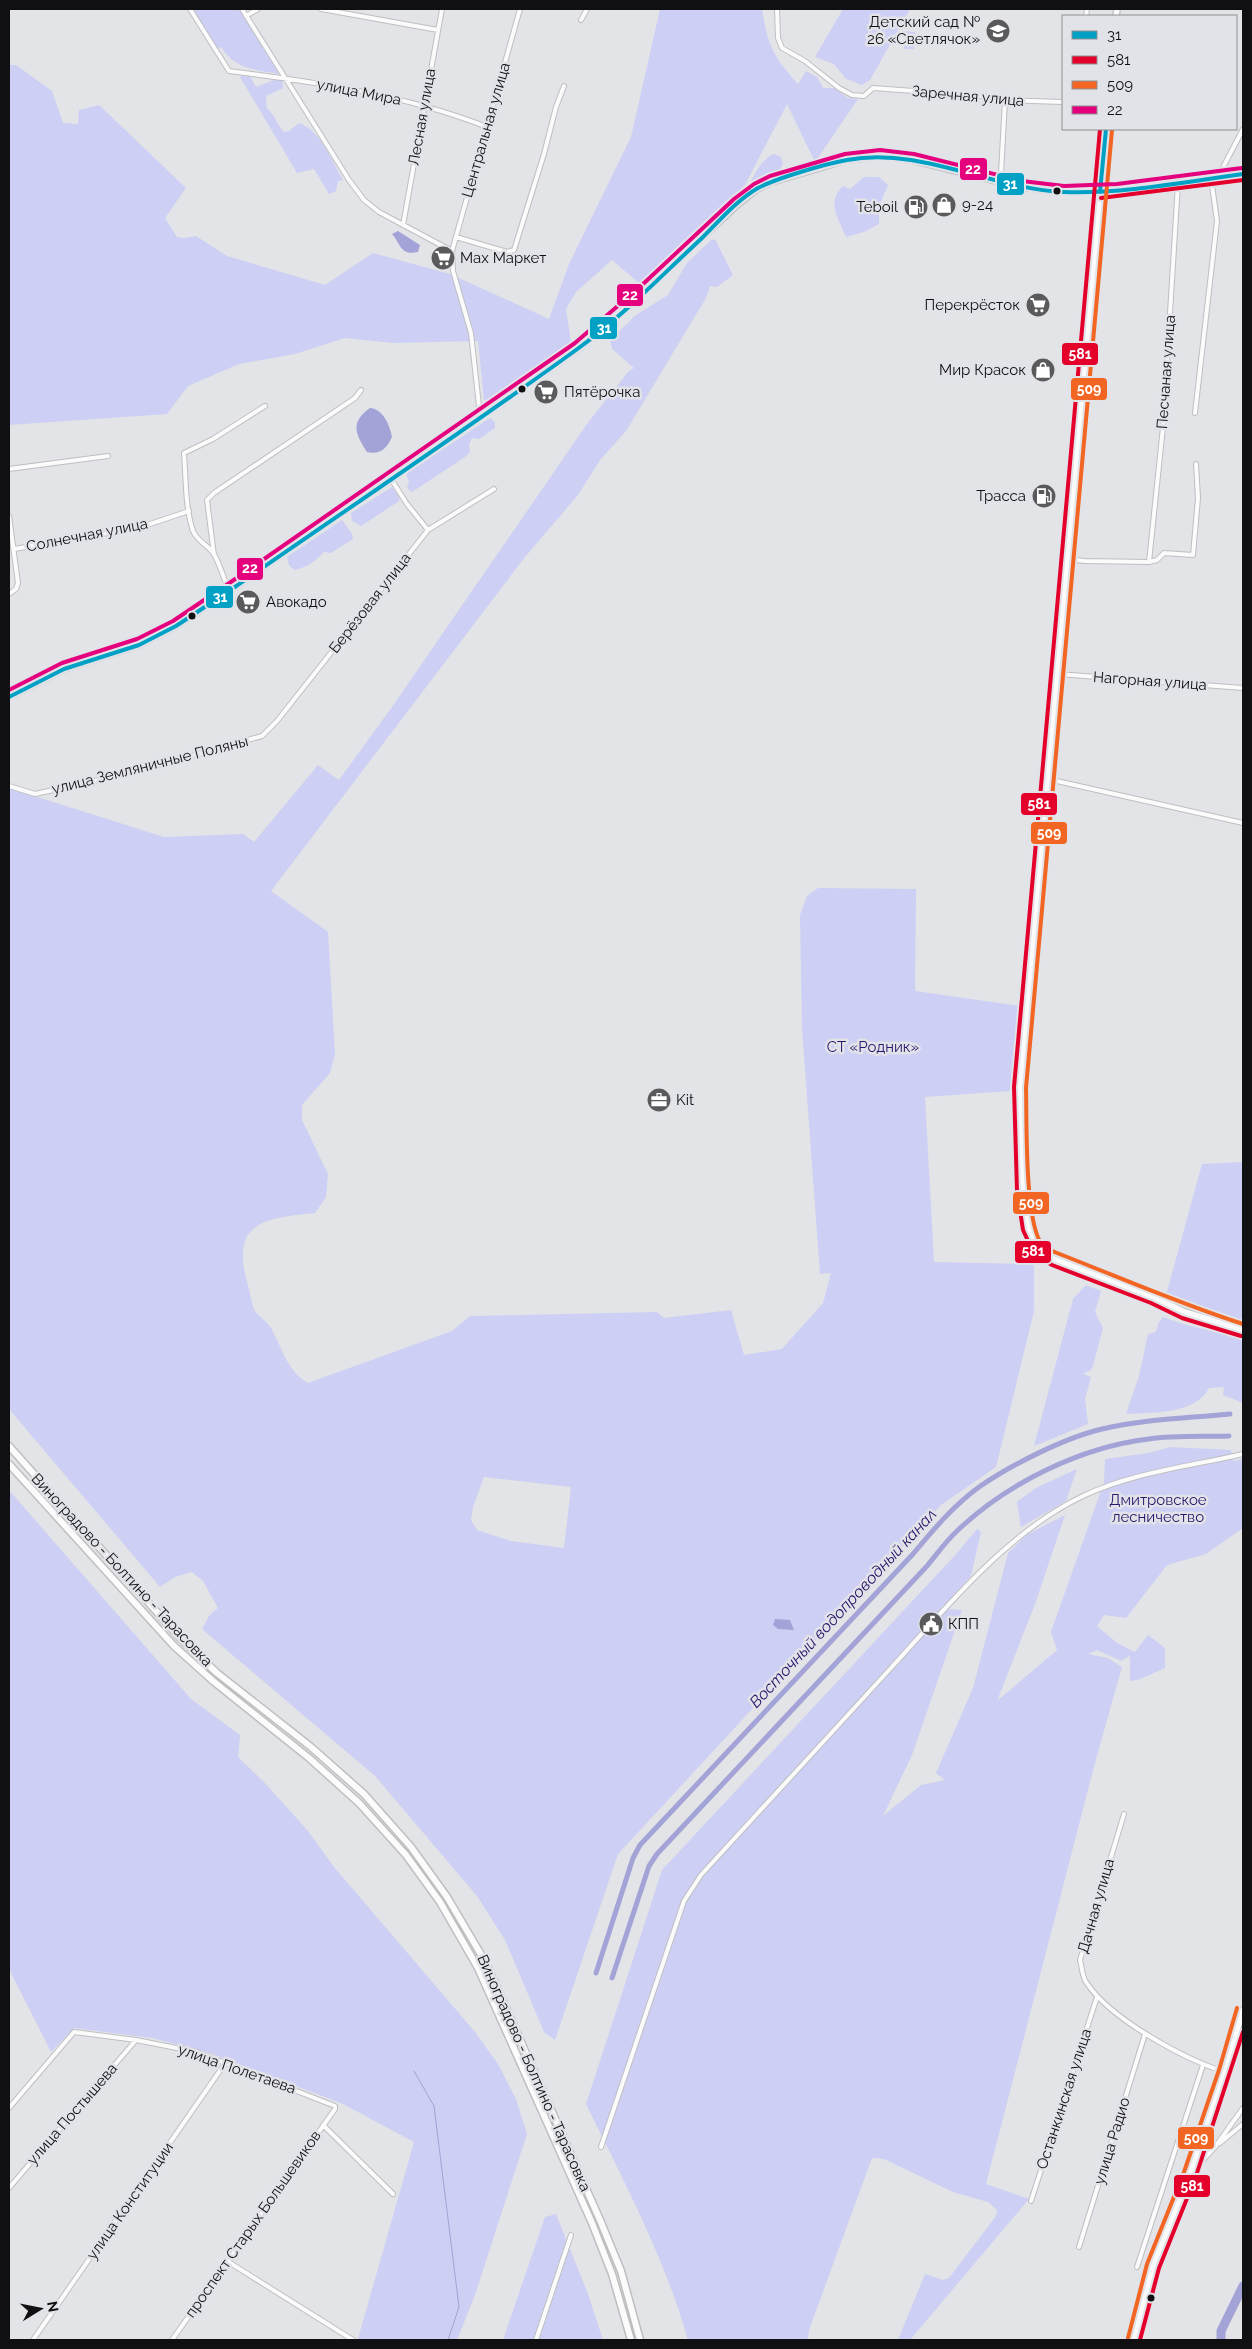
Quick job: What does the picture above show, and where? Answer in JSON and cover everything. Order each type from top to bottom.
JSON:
[{"type":"main road","points":[[1106,130],[1069,559],[1020,1088],[1023,1190],[1028,1229],[1038,1250],[1054,1259],[1153,1297],[1185,1312],[1243,1330]]},
{"type":"main road","points":[[9,697],[64,669],[122,652],[153,638],[176,626],[229,591],[483,416],[578,348],[646,290],[738,204],[757,189],[772,182],[846,160],[880,156],[902,158],[994,181],[1052,191],[1100,192]]},
{"type":"main road","name":"Виноградово - Болтино - Тарасовка","points":[[9,1446],[181,1639],[217,1673],[311,1747],[364,1794],[411,1847],[447,1896],[486,1963],[600,2220],[621,2271],[640,2340]]},
{"type":"main road","name":"Виноградово - Болтино - Тарасовка","points":[[9,1464],[174,1646],[213,1681],[309,1758],[359,1803],[406,1856],[440,1902],[482,1976],[592,2223],[612,2274],[631,2340]]},
{"type":"main road","points":[[1134,2340],[1153,2266],[1190,2174],[1225,2072],[1243,2010]]},
{"type":"street","name":"улица Мира","points":[[190,9],[229,71],[286,78],[425,105],[487,127]]},
{"type":"street","points":[[242,9],[360,196],[379,212],[452,251],[453,271],[471,333],[479,406],[483,416]]},
{"type":"street","points":[[246,16],[258,9]]},
{"type":"street","points":[[321,9],[438,30]]},
{"type":"street","name":"Лесная улица","points":[[402,225],[442,9]]},
{"type":"street","name":"Центральная улица","points":[[452,251],[520,9]]},
{"type":"street","points":[[581,20],[586,9]]},
{"type":"street","name":"Заречная улица","points":[[777,9],[778,38],[782,48],[805,61],[839,88],[852,95],[864,96],[873,88],[995,97],[1005,100],[1062,102]]},
{"type":"street","points":[[456,237],[507,252],[514,250],[556,107],[564,86]]},
{"type":"street","points":[[994,181],[1000,177],[1001,173],[1005,100]]},
{"type":"street","points":[[1218,177],[1243,129]]},
{"type":"street","points":[[1001,173],[1005,183]]},
{"type":"street","points":[[1100,192],[1243,174]]},
{"type":"street","points":[[1195,412],[1217,221],[1210,178]]},
{"type":"street","name":"Песчаная улица","points":[[1149,562],[1163,427],[1178,183]]},
{"type":"street","points":[[229,591],[214,555],[207,500],[214,492],[355,398],[361,390]]},
{"type":"street","points":[[214,555],[194,532],[189,511],[184,453],[213,439],[264,406]]},
{"type":"street","points":[[9,469],[108,456]]},
{"type":"street","points":[[1069,559],[1149,562],[1157,560],[1164,553],[1193,554],[1198,498],[1196,464]]},
{"type":"street","points":[[391,479],[407,504],[428,530]]},
{"type":"street","name":"Берёзовая улица","points":[[262,736],[277,721],[428,530],[494,489]]},
{"type":"street","name":"Солнечная улица","points":[[14,550],[138,528],[189,511]]},
{"type":"street","points":[[9,516],[18,583],[16,589],[9,594]]},
{"type":"street","name":"Нагорная улица","points":[[1058,674],[1243,688]]},
{"type":"street","name":"улица Земляничные Поляны","points":[[9,786],[35,794],[131,773],[262,736]]},
{"type":"street","points":[[1048,779],[1243,823]]},
{"type":"street","points":[[601,2147],[684,1901],[701,1875],[945,1610],[1004,1549],[1028,1529],[1082,1496],[1118,1483],[1243,1454]]},
{"type":"street","name":"Дачная улица","points":[[1124,1814],[1080,1960],[1085,1980],[1097,1996],[1145,2034],[1203,2065],[1225,2072]]},
{"type":"street","name":"Останкинская улица","points":[[1031,2201],[1097,1996]]},
{"type":"street","name":"улица Полетаева","points":[[9,2108],[74,2032],[136,2040],[188,2050],[226,2062],[324,2101],[335,2106],[335,2109]]},
{"type":"street","name":"улица Радио","points":[[1079,2247],[1145,2034]]},
{"type":"street","name":"улица Постышева","points":[[9,2188],[136,2040]]},
{"type":"street","name":"улица Конституции","points":[[33,2340],[226,2062]]},
{"type":"street","points":[[1137,2266],[1203,2065]]},
{"type":"street","points":[[1190,2174],[1215,2147],[1243,2108]]},
{"type":"street","name":"проспект Старых Большевиков","points":[[172,2340],[335,2109]]},
{"type":"street","points":[[1215,2147],[1243,2124]]},
{"type":"street","points":[[322,2125],[393,2194]]},
{"type":"street","points":[[536,2340],[571,2235]]},
{"type":"street","points":[[227,2260],[353,2340]]},
{"type":"green space","points":[[193,9],[239,9],[279,74],[246,67],[233,60],[221,47],[218,49]]},
{"type":"green space","points":[[660,9],[762,9],[769,42],[777,58],[798,84],[806,71],[817,77],[823,88],[834,88],[848,98],[858,99],[815,162],[787,104],[745,185],[640,284],[612,260],[576,292],[566,309],[571,343],[494,399],[484,400],[478,341],[393,343],[345,338],[295,354],[239,364],[188,386],[167,414],[9,425],[9,65],[16,65],[52,91],[63,123],[78,124],[79,110],[99,105],[186,188],[165,218],[177,237],[196,236],[227,256],[325,285],[373,253],[450,274],[549,319],[569,264],[631,137]]},
{"type":"green space","points":[[843,9],[910,9],[870,80],[862,85],[846,79],[834,64],[815,57]]},
{"type":"green space","points":[[905,31],[915,32],[914,49],[904,49]]},
{"type":"green space","points":[[243,74],[250,76],[256,87],[274,80],[282,80],[283,88],[266,96],[267,108],[284,132],[289,131],[299,123],[313,132],[319,139],[343,180],[338,181],[336,191],[329,194],[314,169],[297,173],[240,77]]},
{"type":"green space","points":[[774,154],[781,157],[783,164],[777,174],[762,177],[754,185],[750,184],[759,166]]},
{"type":"green space","points":[[864,177],[879,177],[888,185],[879,206],[879,224],[864,232],[846,237],[835,211],[835,199],[843,186],[850,189]]},
{"type":"green space","name":"СТ «Родник»","points":[[715,239],[733,275],[717,287],[710,286],[706,298],[626,431],[600,460],[578,495],[525,557],[271,891],[328,932],[335,1054],[330,1073],[302,1105],[302,1120],[328,1174],[326,1197],[315,1213],[270,1220],[258,1225],[250,1233],[244,1244],[243,1258],[252,1303],[255,1311],[271,1328],[290,1366],[308,1383],[452,1331],[470,1316],[657,1312],[664,1318],[731,1310],[744,1355],[782,1349],[823,1303],[831,1273],[820,1274],[802,1029],[800,915],[807,896],[818,888],[916,889],[915,991],[1020,1006],[1010,1091],[925,1097],[934,1262],[1034,1264],[1034,1311],[996,1467],[941,1505],[618,1854],[555,2040],[544,2032],[505,1940],[477,1896],[375,1776],[202,1629],[209,1616],[218,1608],[203,1581],[192,1572],[175,1577],[160,1587],[9,1409],[9,788],[164,837],[243,834],[254,842],[318,765],[339,780],[392,707],[587,424],[628,372],[634,368],[612,349],[610,340],[636,315],[668,295],[687,263],[711,240]],"holes":[[[484,1477],[571,1487],[564,1548],[511,1541],[477,1530],[471,1520],[473,1507]]]},
{"type":"green space","points":[[490,418],[495,422],[495,428],[479,439],[472,438],[469,445],[470,452],[465,457],[412,492],[407,488],[409,481],[406,475],[409,472]]},
{"type":"green space","points":[[392,487],[400,499],[399,501],[361,526],[352,521],[351,513]]},
{"type":"green space","points":[[342,520],[351,532],[353,539],[331,553],[324,552],[303,568],[294,570],[289,565],[287,557]]},
{"type":"green space","points":[[1243,1162],[1243,1320],[1189,1309],[1165,1299],[1202,1164]]},
{"type":"green space","points":[[1086,1285],[1101,1291],[1095,1312],[1103,1328],[1092,1369],[1083,1374],[1091,1377],[1085,1399],[1088,1424],[1034,1446],[1073,1299]]},
{"type":"green space","points":[[1163,1317],[1243,1339],[1243,1403],[1223,1395],[1224,1387],[1209,1388],[1203,1397],[1184,1408],[1160,1412],[1126,1414],[1139,1376],[1148,1334],[1156,1332],[1158,1324]]},
{"type":"green space","name":"Дмитровское лесничество","points":[[1171,1447],[1231,1450],[1233,1461],[1243,1459],[1243,1528],[1206,1554],[1167,1565],[1126,1618],[1104,1615],[1097,1626],[1117,1643],[1135,1652],[1148,1635],[1165,1648],[1165,1668],[1138,1680],[1130,1681],[1130,1656],[1121,1661],[1097,1650],[1088,1654],[1108,1658],[1122,1667],[1096,1759],[986,2184],[1029,2199],[910,2340],[898,2340],[925,2274],[943,2280],[949,2278],[996,2216],[997,2210],[988,2202],[953,2192],[884,2159],[872,2158],[809,2330],[808,2340],[688,2340],[668,2279],[628,2190],[586,2104],[662,1870],[957,1553],[977,1529],[981,1532],[971,1576],[941,1609],[962,1610],[912,1755],[883,1816],[921,1785],[945,1780],[936,1773],[973,1688],[1008,1553],[1028,1534],[1065,1515],[1035,1604],[997,1701],[1057,1650],[1051,1632],[1104,1482],[1105,1459],[1148,1453]]},
{"type":"green space","points":[[1077,1469],[1066,1501],[1021,1527],[1017,1502],[1036,1488]]},
{"type":"green space","points":[[9,1490],[191,1699],[240,1735],[238,1757],[264,1782],[308,1831],[334,1867],[475,2032],[498,2064],[516,2099],[527,2134],[475,2295],[457,2340],[358,2339],[414,2142],[343,2104],[210,2053],[152,2038],[74,2028],[51,2052],[9,1969]]},
{"type":"green space","points":[[556,2214],[588,2294],[603,2340],[503,2340],[545,2217]]},
{"type":"shaded area","points":[[398,231],[420,245],[418,252],[404,251],[392,234]]},
{"type":"shaded area","points":[[370,408],[382,414],[390,428],[392,437],[383,450],[372,453],[367,452],[357,434],[356,428],[359,418]]},
{"type":"shaded area","points":[[775,1619],[790,1620],[794,1630],[778,1629],[773,1625]]},
{"type":"waterway","name":"Восточный водопроводный канал","points":[[596,1973],[633,1858],[640,1845],[961,1502],[979,1487],[1022,1461],[1087,1433],[1134,1423],[1230,1414]]},
{"type":"waterway","name":"Восточный водопроводный канал","points":[[612,1978],[649,1866],[657,1854],[927,1566],[957,1531],[977,1514],[1022,1483],[1046,1470],[1097,1450],[1149,1439],[1229,1436]]},
{"type":"waterway","points":[[414,2071],[434,2106],[459,2307],[448,2340]]},
{"type":"waterway","points":[[1221,2340],[1221,2331],[1243,2286]]},
{"type":"transit line","name":"581","points":[[1100,130],[1014,1087],[1017,1191],[1023,1230],[1034,1254],[1052,1265],[1151,1303],[1182,1318],[1241,1336]]},
{"type":"transit line","name":"31","points":[[1100,192],[1106,130]]},
{"type":"transit line","name":"509","points":[[1112,130],[1026,1088],[1028,1171],[1032,1217],[1037,1234],[1046,1248],[1173,1299],[1243,1324]]},
{"type":"transit line","name":"22","points":[[9,690],[62,663],[137,639],[173,621],[228,584],[575,343],[642,285],[734,199],[754,184],[770,176],[845,154],[880,150],[914,154],[1022,181],[1064,186],[1117,184],[1242,168]]},
{"type":"transit line","name":"31","points":[[9,697],[64,669],[139,645],[176,626],[232,589],[491,411],[593,338],[736,205],[750,193],[766,184],[826,165],[874,157],[928,163],[1010,184],[1064,192],[1131,189],[1243,174]]},
{"type":"transit line","name":"581","points":[[1101,198],[1243,180]]},
{"type":"transit line","name":"509","points":[[1128,2338],[1147,2264],[1184,2172],[1219,2070],[1237,2008]]},
{"type":"transit line","name":"581","points":[[1140,2340],[1159,2268],[1196,2176],[1243,2032]]},
{"type":"place","name":"Детский сад № 26 «Светлячок»","points":[[998,31]]},
{"type":"place","name":"9-24","points":[[944,205]]},
{"type":"place","name":"Teboil","points":[[916,207]]},
{"type":"place","name":"Мах Маркет","points":[[443,258]]},
{"type":"place","name":"Перекрёсток","points":[[1038,305]]},
{"type":"place","name":"Мир Красок","points":[[1043,370]]},
{"type":"place","name":"Пятёрочка","points":[[546,392]]},
{"type":"place","name":"Трасса","points":[[1044,496]]},
{"type":"place","name":"Авокадо","points":[[248,602]]},
{"type":"place","name":"Kit","points":[[659,1100]]},
{"type":"place","name":"КПП","points":[[931,1624]]}]
